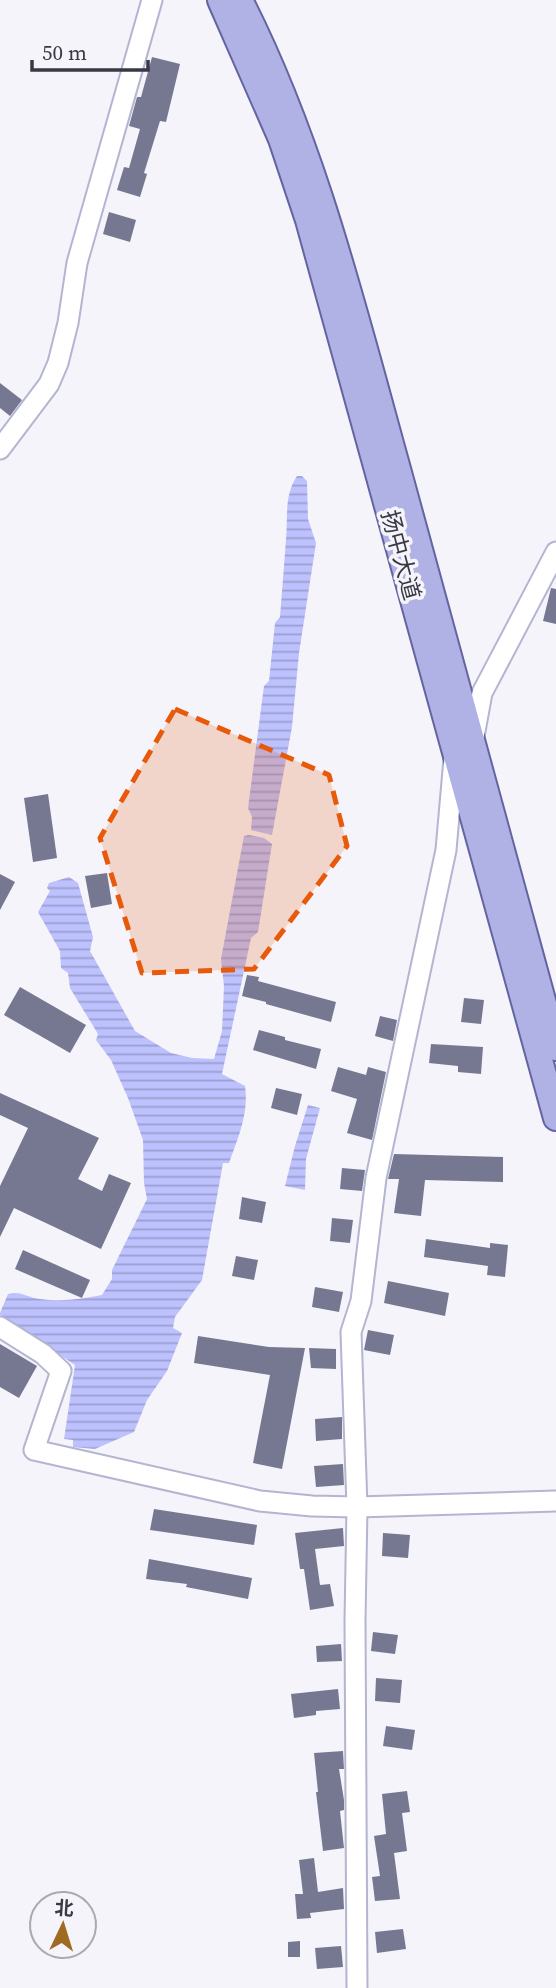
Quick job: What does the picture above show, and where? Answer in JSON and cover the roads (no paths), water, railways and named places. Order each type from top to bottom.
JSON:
[{"type":"main road","name":"扬中大道","points":[[220,0],[281,139],[308,220],[556,1048]]},
{"type":"main road","name":"扬中大道","points":[[240,0],[300,137],[326,216],[464,746],[556,1118]]},
{"type":"street","points":[[0,449],[49,384],[58,363],[68,323],[77,263],[152,0]]},
{"type":"street","points":[[357,1988],[357,1507],[351,1332],[361,1301],[376,1178],[446,850],[464,746],[482,693],[556,552]]},
{"type":"street","points":[[0,1327],[43,1354],[61,1371],[34,1450],[260,1501],[357,1507],[556,1501]]},
{"type":"water","points":[[297,476],[302,476],[307,481],[308,519],[316,543],[299,653],[292,727],[272,835],[251,830],[252,817],[248,808],[264,686],[269,681],[275,623],[280,617],[288,499]]},
{"type":"water","points":[[244,836],[264,838],[272,844],[258,932],[251,938],[222,1074],[245,1086],[245,1106],[242,1125],[229,1163],[223,1163],[202,1280],[175,1317],[173,1328],[182,1333],[167,1371],[147,1400],[134,1432],[95,1449],[73,1447],[73,1440],[64,1439],[75,1365],[0,1313],[8,1294],[12,1293],[56,1300],[102,1295],[112,1279],[112,1270],[147,1199],[143,1140],[128,1098],[111,1060],[96,1040],[98,1034],[70,988],[68,973],[61,968],[60,951],[38,912],[50,891],[47,888],[49,883],[69,877],[78,883],[93,937],[90,951],[135,1031],[171,1053],[214,1059],[222,1031],[224,986],[221,959]]},
{"type":"water","points":[[308,1105],[320,1108],[306,1159],[305,1190],[285,1186]]}]
